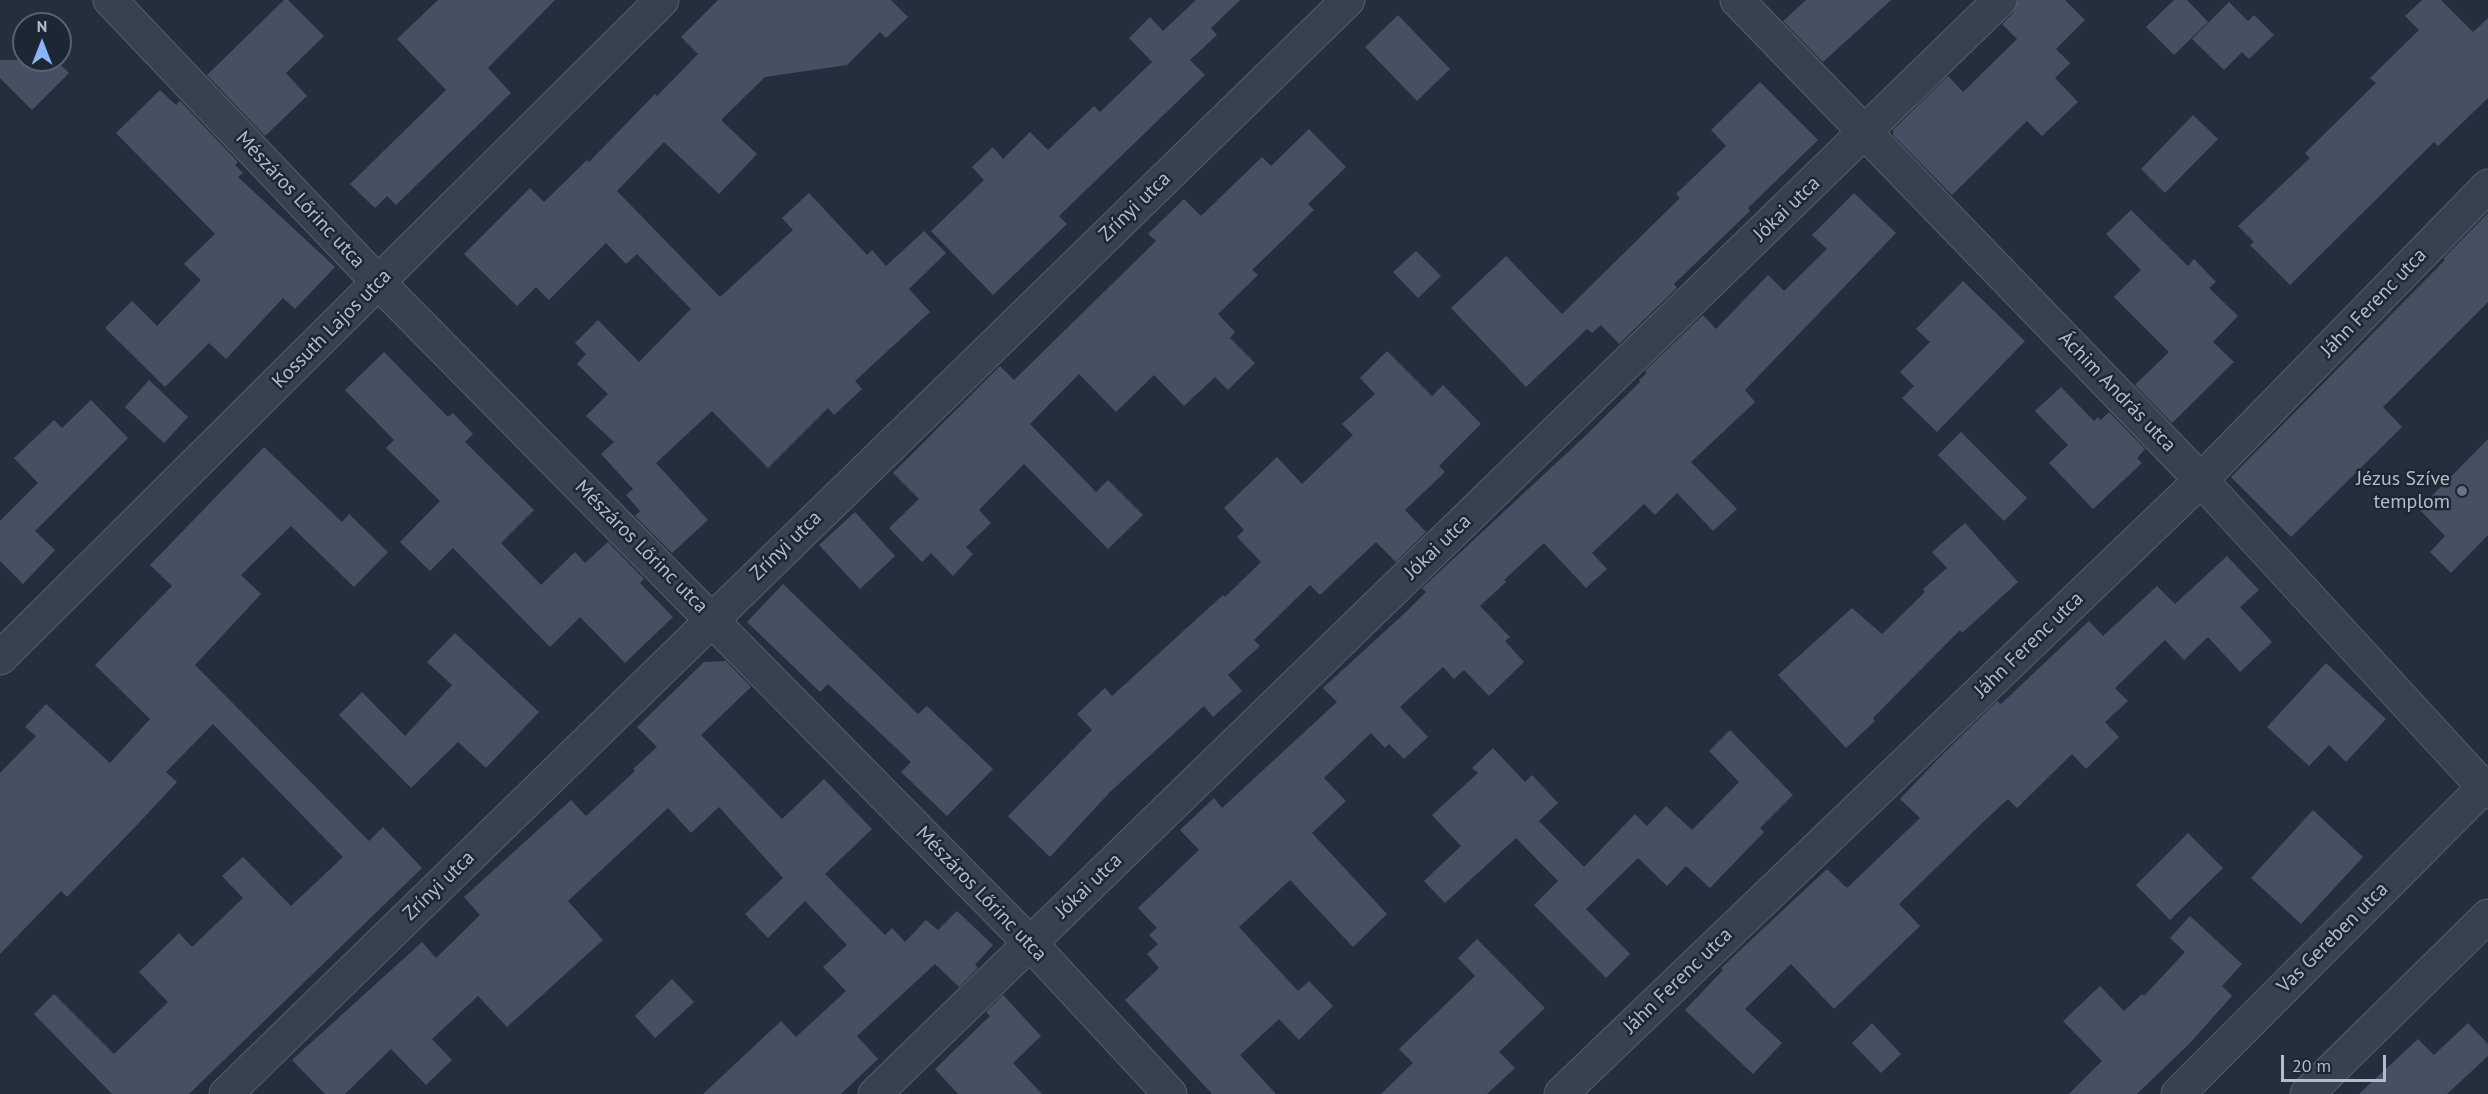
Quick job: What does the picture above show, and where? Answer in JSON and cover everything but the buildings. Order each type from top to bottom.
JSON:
[{"type":"street","name":"Mészáros Lőrinc utca","points":[[110,0],[379,283],[1030,943],[1170,1094]]},
{"type":"street","name":"Kossuth Lajos utca","points":[[0,658],[662,0]]},
{"type":"street","name":"Zrínyi utca","points":[[226,1094],[1348,0]]},
{"type":"street","name":"Áchim András utca","points":[[1737,0],[2201,480],[2487,787]]},
{"type":"street","name":"Jókai utca","points":[[875,1094],[2001,0]]},
{"type":"street","name":"Jáhn Ferenc utca","points":[[1561,1094],[2201,480],[2488,186]]},
{"type":"street","name":"Vas Gereben utca","points":[[2178,1094],[2487,787]]},
{"type":"street","points":[[2307,1094],[2488,916]]},
{"type":"place","name":"Jézus Szíve templom","points":[[2462,491]]}]
